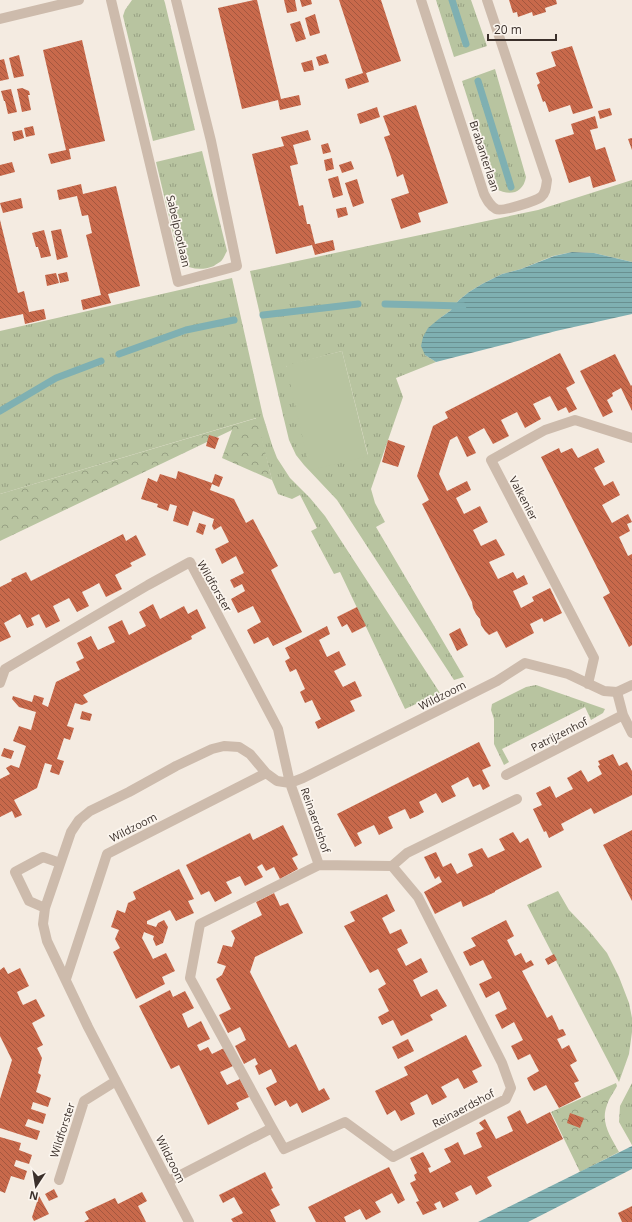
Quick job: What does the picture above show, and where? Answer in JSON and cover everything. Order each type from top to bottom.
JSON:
[{"type":"street","points":[[0,19],[79,0]]},
{"type":"street","name":"Sabelpootlaan","points":[[111,0],[178,282],[237,266],[211,141],[176,0]]},
{"type":"street","name":"Brabanterlaan","points":[[421,0],[484,194],[488,203],[496,209],[504,210],[540,198],[546,189],[547,180],[487,0]]},
{"type":"street","name":"Valkenier","points":[[588,684],[594,658],[491,460],[545,430],[575,420],[632,438]]},
{"type":"street","name":"Wildforster","points":[[0,683],[5,669],[190,562],[278,729],[290,783]]},
{"type":"street","name":"Wildzoom","points":[[189,1222],[88,1027],[48,941],[43,924],[46,908],[60,863],[71,832],[79,820],[90,811],[129,792],[176,766],[212,749],[224,746],[239,747],[250,754],[266,773],[277,781],[290,783],[303,778],[497,681],[525,663],[568,674],[604,691],[617,692]]},
{"type":"street","points":[[632,685],[617,692],[623,715],[632,733]]},
{"type":"street","name":"Patrijzenhof","points":[[506,775],[623,715]]},
{"type":"street","name":"Wildzoom","points":[[66,979],[107,854],[266,773]]},
{"type":"street","name":"Reinaerdshof","points":[[290,783],[319,865]]},
{"type":"street","points":[[392,866],[407,853],[517,799]]},
{"type":"street","points":[[46,908],[29,901],[15,872],[43,857],[60,863]]},
{"type":"street","name":"Reinaerdshof","points":[[319,865],[392,866],[418,897],[502,1063],[511,1088],[506,1099],[393,1157],[345,1122],[284,1149],[190,978],[200,924],[319,865]]},
{"type":"street","name":"Wildforster","points":[[59,1180],[84,1101],[116,1081]]},
{"type":"street","points":[[169,1181],[272,1128]]},
{"type":"green space","points":[[132,0],[164,0],[195,130],[153,141],[123,16]]},
{"type":"green space","points":[[436,0],[471,0],[487,46],[454,57]]},
{"type":"green space","points":[[495,69],[526,177],[522,187],[519,190],[510,193],[496,189],[462,81]]},
{"type":"green space","points":[[202,151],[227,251],[221,261],[214,266],[200,269],[188,267],[180,263],[156,162]]},
{"type":"green space","points":[[632,180],[632,262],[594,253],[572,252],[553,256],[521,269],[502,274],[482,284],[459,300],[450,311],[440,318],[425,355],[436,362],[396,378],[403,397],[371,489],[375,503],[385,522],[376,527],[464,677],[454,680],[337,500],[296,455],[289,440],[250,271],[538,210]],"holes":[[[342,351],[368,455],[286,366]]]},
{"type":"green space","points":[[232,278],[263,416],[277,458],[290,478],[325,516],[440,693],[405,709],[340,572],[334,574],[311,531],[317,528],[300,495],[292,499],[278,494],[272,480],[256,418],[0,494],[0,331]]},
{"type":"green space","points":[[342,351],[368,456],[310,470],[286,365]]},
{"type":"green space","points":[[257,418],[272,480],[222,458],[232,430],[0,541],[0,494]]},
{"type":"green space","points":[[536,685],[605,709],[603,713],[591,720],[585,707],[502,749],[509,762],[504,765],[494,744],[494,719],[491,710],[492,704],[526,687]]},
{"type":"green space","points":[[558,891],[569,910],[607,953],[619,977],[629,1003],[632,1018],[632,1032],[629,1054],[619,1082],[527,905]]},
{"type":"green space","points":[[616,1083],[617,1086],[608,1102],[605,1118],[607,1130],[619,1152],[580,1172],[551,1112]]},
{"type":"green space","points":[[632,1083],[632,1145],[619,1122],[620,1106]]},
{"type":"water","points":[[572,252],[594,253],[632,262],[632,314],[556,331],[436,362],[425,355],[421,346],[423,337],[428,328],[450,311],[459,300],[469,292],[502,274],[521,269],[554,256]]},
{"type":"water","points":[[632,1146],[632,1169],[528,1222],[478,1222]]},
{"type":"building","points":[[257,0],[281,99],[299,95],[301,105],[280,110],[278,100],[242,109],[218,8]]},
{"type":"building","points":[[284,0],[295,0],[297,11],[287,13]]},
{"type":"building","points":[[300,0],[311,0],[312,4],[302,7]]},
{"type":"building","points":[[339,0],[381,0],[401,61],[366,73],[369,82],[348,89],[345,79],[363,73]]},
{"type":"building","points":[[509,0],[556,0],[557,4],[545,8],[546,12],[533,16],[532,12],[518,17],[517,12],[513,13]]},
{"type":"building","points":[[315,14],[320,33],[310,36],[305,18]]},
{"type":"building","points":[[300,21],[306,39],[296,42],[290,24]]},
{"type":"building","points":[[82,40],[105,141],[69,149],[71,159],[51,164],[48,154],[66,150],[43,50]]},
{"type":"building","points":[[572,46],[593,108],[573,114],[570,105],[549,112],[545,101],[543,102],[537,85],[540,83],[536,73],[556,66],[551,52]]},
{"type":"building","points":[[326,54],[329,63],[319,66],[316,57]]},
{"type":"building","points":[[19,55],[24,76],[14,78],[9,58]]},
{"type":"building","points":[[4,59],[9,79],[0,81],[0,60]]},
{"type":"building","points":[[312,60],[314,70],[304,72],[301,63]]},
{"type":"building","points":[[22,88],[29,91],[30,95],[28,95],[31,110],[22,112],[17,89]]},
{"type":"building","points":[[11,89],[17,112],[8,114],[1,91]]},
{"type":"building","points":[[416,105],[448,203],[418,213],[421,222],[401,229],[391,199],[409,193],[403,174],[397,177],[384,137],[390,135],[383,116]]},
{"type":"building","points":[[377,107],[380,117],[360,124],[357,114]]},
{"type":"building","points":[[610,108],[612,115],[600,119],[598,111]]},
{"type":"building","points":[[595,116],[598,128],[590,130],[596,150],[605,147],[616,181],[593,188],[590,176],[569,183],[555,140],[574,134],[571,124]]},
{"type":"building","points":[[33,126],[35,135],[26,137],[24,128]]},
{"type":"building","points":[[22,130],[24,138],[14,141],[12,132]]},
{"type":"building","points":[[308,130],[311,140],[293,145],[298,164],[290,166],[299,206],[303,205],[307,224],[310,224],[315,244],[333,240],[335,250],[315,255],[312,245],[276,254],[252,154],[284,146],[281,137]]},
{"type":"building","points":[[632,138],[632,150],[628,139]]},
{"type":"building","points":[[328,143],[331,152],[323,154],[321,145]]},
{"type":"building","points":[[332,158],[334,169],[326,171],[324,160]]},
{"type":"building","points":[[351,161],[354,169],[342,173],[339,165]]},
{"type":"building","points":[[12,162],[15,172],[0,176],[0,165]]},
{"type":"building","points":[[338,176],[343,195],[333,198],[328,179]]},
{"type":"building","points":[[357,179],[364,203],[353,207],[345,183]]},
{"type":"building","points":[[81,184],[83,194],[116,186],[140,286],[108,294],[111,303],[83,310],[81,300],[101,295],[86,235],[92,233],[88,215],[82,216],[77,196],[59,200],[57,190]]},
{"type":"building","points":[[21,198],[23,208],[3,213],[0,203]]},
{"type":"building","points":[[346,207],[348,215],[338,218],[336,209]]},
{"type":"building","points":[[0,220],[18,293],[24,291],[29,312],[44,309],[46,319],[25,324],[23,314],[0,319]]},
{"type":"building","points":[[61,229],[68,257],[57,260],[51,231]]},
{"type":"building","points":[[44,230],[51,256],[41,258],[32,233]]},
{"type":"building","points":[[67,272],[69,281],[60,283],[58,274]]},
{"type":"building","points":[[56,273],[59,283],[47,286],[45,275]]},
{"type":"building","points":[[560,353],[575,383],[566,388],[577,409],[569,413],[566,407],[558,411],[550,396],[533,404],[541,419],[525,428],[517,412],[501,420],[509,436],[493,444],[484,428],[468,437],[476,453],[467,457],[457,436],[450,440],[439,474],[447,491],[467,481],[471,490],[456,498],[464,514],[480,506],[488,522],[473,530],[481,546],[496,539],[505,555],[489,562],[498,579],[513,572],[517,579],[524,575],[528,584],[513,591],[521,608],[534,601],[532,597],[550,588],[562,613],[544,622],[542,618],[530,624],[534,633],[506,648],[497,631],[489,635],[481,625],[480,619],[473,608],[472,602],[422,504],[429,500],[417,476],[433,426],[448,418],[445,412]]},
{"type":"building","points":[[615,354],[631,386],[632,385],[632,411],[621,388],[612,393],[613,396],[607,400],[613,412],[603,417],[580,371]]},
{"type":"building","points":[[209,435],[219,438],[215,449],[206,446]]},
{"type":"building","points":[[388,440],[405,446],[398,467],[382,462]]},
{"type":"building","points":[[559,448],[561,453],[572,448],[578,458],[598,448],[605,462],[594,468],[604,486],[613,481],[620,495],[602,505],[612,523],[628,514],[632,522],[627,524],[630,531],[619,537],[628,556],[632,554],[632,645],[629,647],[603,597],[610,593],[541,457]]},
{"type":"building","points":[[178,471],[212,483],[215,474],[223,477],[219,487],[212,484],[210,490],[234,499],[246,523],[253,519],[278,566],[271,570],[302,632],[273,646],[268,637],[254,644],[247,630],[261,622],[253,606],[238,613],[231,599],[245,591],[242,584],[234,588],[230,580],[244,573],[236,556],[222,564],[215,549],[229,542],[221,526],[214,530],[212,526],[214,519],[193,511],[188,526],[173,521],[177,506],[170,504],[168,511],[157,507],[158,504],[141,499],[148,478],[157,482],[160,474],[176,479]]},
{"type":"building","points":[[199,523],[206,525],[203,535],[196,532]]},
{"type":"building","points":[[123,534],[126,541],[136,535],[146,555],[130,563],[132,566],[115,575],[122,589],[106,597],[99,583],[82,592],[89,606],[77,612],[69,598],[53,606],[60,621],[46,628],[39,614],[31,618],[34,625],[27,628],[20,614],[4,623],[11,637],[0,642],[0,587],[12,581],[11,579],[26,572],[31,581]]},
{"type":"building","points":[[153,604],[160,619],[184,606],[188,614],[197,609],[206,628],[191,636],[192,639],[83,695],[88,702],[82,705],[75,703],[67,726],[74,728],[70,740],[64,738],[57,759],[64,761],[59,775],[50,772],[52,765],[45,763],[37,788],[14,800],[22,815],[15,818],[12,811],[0,817],[0,779],[10,774],[6,768],[11,765],[19,768],[26,746],[13,741],[19,726],[31,730],[36,712],[19,707],[12,699],[13,696],[32,702],[34,695],[44,698],[42,704],[48,707],[56,682],[80,670],[76,662],[84,658],[77,643],[91,636],[98,650],[115,642],[108,627],[122,620],[129,635],[146,626],[139,612]]},
{"type":"building","points":[[357,607],[366,626],[352,633],[347,624],[342,627],[337,617]]},
{"type":"building","points":[[327,626],[330,634],[319,640],[327,657],[339,651],[346,665],[334,671],[343,687],[355,681],[362,696],[350,701],[355,711],[318,729],[315,722],[321,719],[312,700],[305,703],[300,692],[305,689],[296,669],[290,672],[285,661],[290,658],[285,648]]},
{"type":"building","points":[[460,628],[468,645],[457,651],[449,634]]},
{"type":"building","points":[[82,711],[92,714],[90,721],[80,719]]},
{"type":"building","points":[[479,742],[491,766],[482,770],[490,786],[483,790],[480,784],[473,787],[468,777],[451,786],[456,796],[442,803],[436,793],[419,802],[424,812],[417,816],[410,819],[405,809],[388,817],[393,828],[379,835],[374,825],[357,833],[362,843],[355,847],[337,814]]},
{"type":"building","points":[[4,748],[14,751],[11,759],[1,756]]},
{"type":"building","points":[[613,754],[619,766],[627,762],[632,771],[632,795],[594,814],[591,808],[561,824],[564,830],[549,838],[546,831],[544,832],[533,809],[542,805],[536,793],[550,786],[556,798],[573,789],[567,778],[581,770],[588,782],[602,774],[598,766],[600,765],[598,761]]},
{"type":"building","points":[[283,825],[298,855],[292,858],[298,869],[280,879],[274,867],[266,871],[262,864],[257,867],[263,877],[245,886],[240,876],[226,882],[232,893],[215,902],[209,891],[201,895],[186,865],[250,833],[253,840]]},
{"type":"building","points":[[632,830],[632,901],[603,845]]},
{"type":"building","points":[[513,832],[520,843],[528,838],[542,867],[463,907],[461,901],[435,914],[424,892],[442,882],[439,876],[435,879],[424,857],[436,852],[443,867],[451,863],[457,874],[473,866],[468,854],[482,848],[488,858],[505,850],[499,839]]},
{"type":"building","points":[[179,869],[194,899],[188,901],[194,913],[176,921],[170,910],[147,921],[147,924],[156,927],[158,923],[164,920],[168,927],[163,943],[156,946],[153,939],[154,936],[144,932],[142,938],[153,959],[166,953],[175,971],[162,977],[165,984],[136,999],[113,952],[120,948],[115,939],[119,930],[111,927],[117,910],[125,913],[128,903],[136,899],[133,892]]},
{"type":"building","points":[[274,893],[280,906],[288,903],[303,933],[255,957],[250,972],[289,1048],[296,1044],[319,1091],[324,1088],[330,1099],[302,1113],[297,1103],[290,1107],[286,1100],[275,1106],[266,1088],[277,1082],[271,1069],[259,1075],[255,1066],[258,1064],[255,1058],[244,1064],[235,1046],[246,1040],[240,1027],[228,1033],[219,1015],[231,1009],[216,979],[222,975],[226,966],[217,963],[223,945],[232,947],[235,938],[231,931],[262,915],[256,902]]},
{"type":"building","points":[[387,894],[395,911],[382,918],[390,934],[401,929],[408,943],[397,949],[406,966],[421,958],[428,972],[413,980],[421,997],[437,989],[447,1006],[430,1015],[433,1020],[401,1036],[393,1020],[382,1025],[378,1017],[389,1011],[378,989],[386,984],[378,969],[370,973],[344,926],[355,921],[350,912]]},
{"type":"building","points":[[506,920],[514,936],[507,940],[515,956],[521,953],[526,963],[531,960],[534,965],[522,971],[547,1018],[552,1015],[559,1030],[563,1029],[566,1035],[557,1039],[562,1049],[569,1045],[577,1061],[570,1065],[579,1081],[574,1083],[581,1097],[559,1108],[546,1085],[534,1091],[530,1085],[527,1078],[539,1071],[530,1054],[518,1060],[511,1046],[523,1040],[514,1022],[502,1029],[495,1015],[507,1009],[499,991],[486,998],[479,984],[492,978],[483,960],[470,966],[463,952],[476,946],[471,938]]},
{"type":"building","points":[[554,954],[557,960],[548,965],[545,959]]},
{"type":"building","points":[[4,967],[8,974],[20,968],[29,986],[17,992],[23,1005],[36,999],[45,1016],[32,1023],[43,1045],[37,1048],[42,1058],[38,1073],[41,1075],[36,1092],[51,1098],[48,1107],[33,1102],[31,1109],[46,1114],[43,1124],[28,1119],[25,1126],[40,1131],[37,1140],[0,1128],[0,1099],[12,1060],[0,1036],[0,970]]},
{"type":"building","points":[[170,990],[173,997],[185,991],[194,1008],[182,1014],[188,1028],[201,1021],[210,1039],[197,1045],[200,1051],[208,1047],[212,1054],[224,1048],[233,1066],[220,1072],[227,1085],[240,1079],[249,1097],[236,1103],[239,1109],[208,1125],[179,1065],[171,1069],[139,1006]]},
{"type":"building","points":[[466,1035],[482,1066],[472,1071],[478,1082],[464,1089],[458,1078],[441,1087],[447,1097],[440,1101],[432,1105],[427,1094],[410,1103],[415,1114],[401,1121],[395,1110],[387,1115],[375,1091],[408,1075],[404,1067]]},
{"type":"building","points":[[408,1039],[414,1051],[398,1059],[392,1047]]},
{"type":"building","points":[[520,1110],[527,1124],[550,1112],[563,1139],[487,1177],[492,1186],[476,1195],[471,1185],[455,1193],[459,1200],[443,1208],[440,1201],[434,1204],[437,1209],[423,1215],[416,1202],[419,1201],[410,1183],[416,1180],[414,1175],[417,1173],[410,1158],[423,1152],[431,1167],[428,1168],[430,1173],[451,1162],[444,1149],[458,1142],[464,1155],[482,1147],[476,1133],[484,1129],[479,1123],[485,1119],[496,1139],[513,1131],[507,1117]]},
{"type":"building","points":[[570,1113],[584,1118],[580,1128],[567,1123]]},
{"type":"building","points":[[0,1137],[21,1143],[19,1150],[32,1155],[29,1164],[16,1160],[14,1166],[27,1171],[24,1180],[11,1176],[5,1193],[0,1191]]},
{"type":"building","points":[[389,1167],[405,1200],[398,1204],[392,1193],[375,1202],[381,1212],[366,1220],[360,1209],[344,1217],[346,1222],[316,1222],[308,1207]]},
{"type":"building","points":[[265,1172],[273,1188],[271,1189],[280,1205],[270,1210],[276,1222],[233,1222],[231,1219],[243,1213],[234,1197],[223,1203],[219,1195]]},
{"type":"building","points":[[54,1189],[58,1197],[49,1201],[45,1194]]},
{"type":"building","points":[[142,1192],[147,1201],[138,1206],[146,1222],[84,1222],[89,1219],[85,1212],[115,1198],[118,1204]]},
{"type":"building","points":[[39,1196],[49,1214],[34,1221],[32,1217]]},
{"type":"building","points":[[632,1206],[632,1222],[622,1222],[618,1213]]},
{"type":"waterway","points":[[452,0],[466,44]]},
{"type":"waterway","points":[[478,81],[511,187]]},
{"type":"waterway","points":[[263,315],[358,304]]},
{"type":"waterway","points":[[385,304],[463,306]]},
{"type":"waterway","points":[[119,354],[186,330],[234,320]]},
{"type":"waterway","points":[[0,411],[56,378],[101,361]]}]
